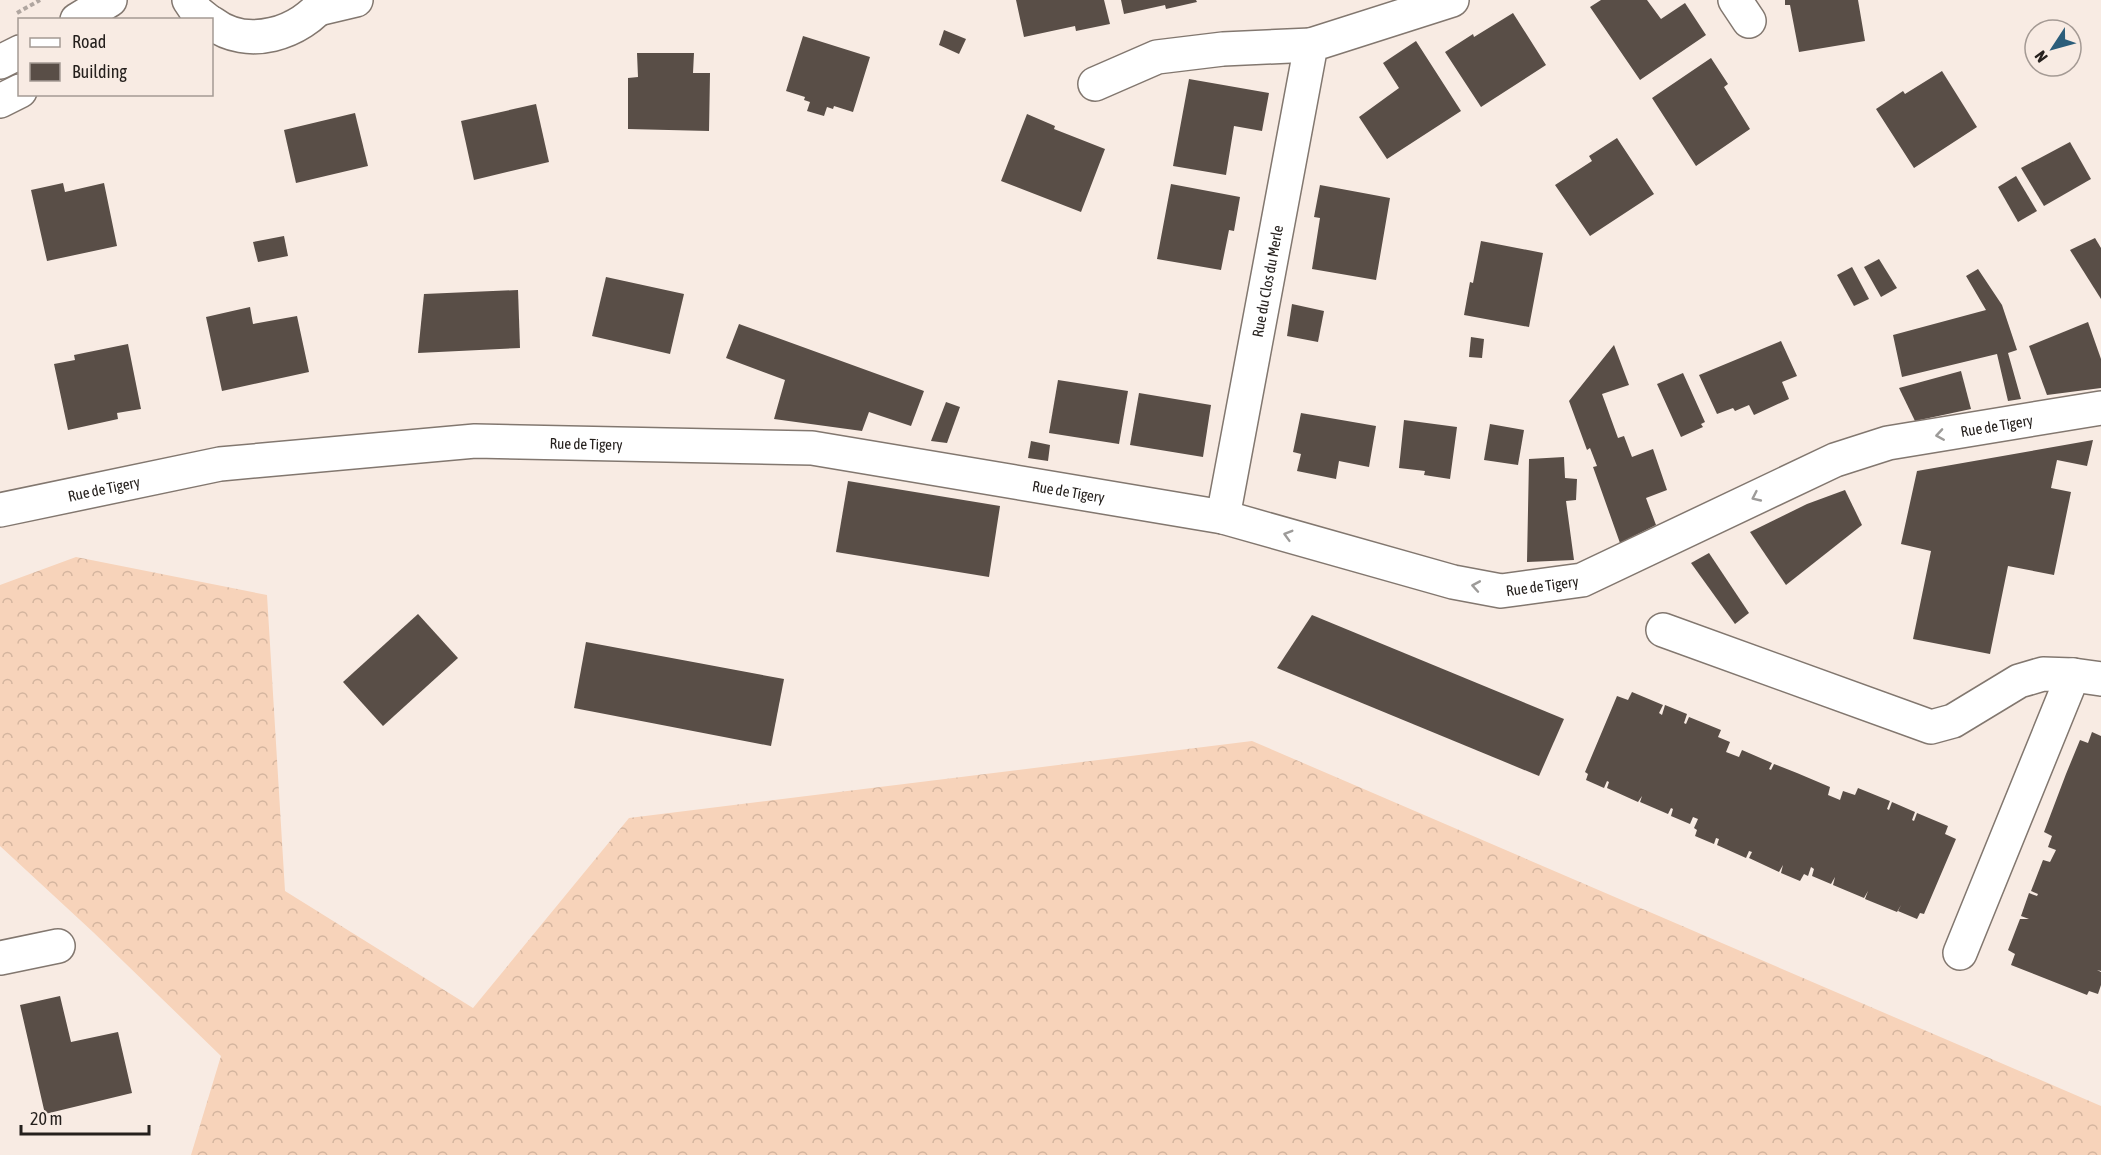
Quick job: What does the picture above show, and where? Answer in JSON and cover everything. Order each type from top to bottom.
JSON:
[{"type":"street","points":[[80,18],[110,0]]},
{"type":"street","points":[[189,0],[204,18]]},
{"type":"street","points":[[213,24],[244,36],[271,36],[297,27],[322,5],[356,0]]},
{"type":"street","points":[[1095,84],[1157,57],[1223,49],[1311,45],[1452,0]]},
{"type":"street","name":"Rue du Clos du Merle","points":[[1223,517],[1311,45]]},
{"type":"street","points":[[0,62],[18,53]]},
{"type":"street","points":[[0,100],[18,92]]},
{"type":"street","name":"Rue de Tigery","points":[[0,510],[220,464],[475,441],[813,448],[1223,517],[1453,582],[1502,591],[1582,580],[1834,460],[1888,443],[2101,408]]},
{"type":"street","points":[[1663,630],[1930,728],[1953,721],[2019,681],[2043,674],[2087,677],[1960,953]]},
{"type":"street","points":[[0,958],[58,946]]},
{"type":"green space","points":[[76,557],[267,595],[285,891],[473,1008],[629,818],[1252,741],[2101,1106],[2101,1155],[191,1155],[221,1056],[0,846],[0,585]]},
{"type":"building","points":[[1016,0],[1104,0],[1110,24],[1076,31],[1075,26],[1024,37]]},
{"type":"building","points":[[1121,0],[1196,0],[1197,2],[1166,9],[1165,5],[1124,14]]},
{"type":"building","points":[[1601,0],[1647,0],[1661,19],[1685,3],[1706,35],[1640,80],[1590,7]]},
{"type":"building","points":[[1785,0],[1858,0],[1865,41],[1799,52],[1790,5],[1785,5]]},
{"type":"building","points":[[1513,13],[1546,65],[1481,107],[1445,52]]},
{"type":"building","points":[[944,30],[966,39],[959,54],[939,45]]},
{"type":"building","points":[[803,36],[870,57],[853,112],[834,106],[833,109],[827,107],[824,116],[807,111],[810,102],[804,100],[805,97],[786,91]]},
{"type":"building","points":[[1416,41],[1461,111],[1387,159],[1359,117],[1399,88],[1383,63]]},
{"type":"building","points":[[637,53],[694,53],[693,73],[710,73],[709,131],[628,129],[628,78],[638,77]]},
{"type":"building","points":[[1711,58],[1728,84],[1724,87],[1750,129],[1696,166],[1652,98]]},
{"type":"building","points":[[1942,71],[1977,127],[1914,168],[1876,109],[1903,91],[1905,94]]},
{"type":"building","points":[[1189,79],[1269,93],[1262,131],[1234,126],[1226,175],[1173,166]]},
{"type":"building","points":[[536,104],[549,162],[474,180],[461,121]]},
{"type":"building","points":[[355,113],[368,166],[296,183],[284,130]]},
{"type":"building","points":[[1027,114],[1055,126],[1054,129],[1105,149],[1081,212],[1001,181]]},
{"type":"building","points":[[1617,138],[1654,194],[1590,236],[1555,185],[1592,161],[1589,156]]},
{"type":"building","points":[[2070,142],[2091,179],[2044,206],[2021,168]]},
{"type":"building","points":[[2016,176],[2037,211],[2018,222],[1998,187]]},
{"type":"building","points":[[63,183],[65,192],[104,183],[117,246],[47,261],[31,190]]},
{"type":"building","points":[[1171,184],[1240,197],[1234,231],[1229,230],[1221,270],[1157,259]]},
{"type":"building","points":[[1320,185],[1390,198],[1376,280],[1312,269],[1320,218],[1314,217]]},
{"type":"building","points":[[284,236],[288,256],[258,262],[253,242]]},
{"type":"building","points":[[2095,238],[2101,248],[2101,299],[2070,250]]},
{"type":"building","points":[[1481,241],[1543,253],[1529,327],[1464,315]]},
{"type":"building","points":[[1879,259],[1897,288],[1881,297],[1864,267]]},
{"type":"building","points":[[1852,267],[1869,299],[1854,306],[1837,275]]},
{"type":"building","points":[[1978,269],[2002,305],[2017,350],[2008,353],[2021,399],[2008,401],[1997,354],[1902,377],[1893,335],[1986,310],[1966,276]]},
{"type":"building","points":[[606,277],[684,294],[670,354],[592,336]]},
{"type":"building","points":[[518,290],[520,348],[418,353],[424,294]]},
{"type":"building","points":[[1292,304],[1324,311],[1318,342],[1287,336]]},
{"type":"building","points":[[250,307],[253,324],[297,316],[309,372],[222,391],[206,317]]},
{"type":"building","points":[[2088,322],[2101,359],[2101,388],[2047,395],[2029,346]]},
{"type":"building","points":[[739,324],[924,391],[911,426],[869,412],[862,431],[774,419],[785,380],[726,358]]},
{"type":"building","points":[[1471,337],[1484,339],[1482,358],[1469,357]]},
{"type":"building","points":[[1781,341],[1797,376],[1782,382],[1789,399],[1754,415],[1749,405],[1735,411],[1733,408],[1717,414],[1699,375]]},
{"type":"building","points":[[128,344],[141,409],[117,413],[118,419],[68,430],[54,364],[75,360],[74,355]]},
{"type":"building","points":[[1614,345],[1629,385],[1602,394],[1618,438],[1624,436],[1632,457],[1653,449],[1667,490],[1646,498],[1656,525],[1620,543],[1593,467],[1597,466],[1590,448],[1587,450],[1569,401]]},
{"type":"building","points":[[1961,371],[1971,409],[1915,421],[1899,388]]},
{"type":"building","points":[[1683,373],[1705,422],[1701,424],[1703,427],[1681,437],[1657,384]]},
{"type":"building","points":[[1058,380],[1128,391],[1119,444],[1049,433]]},
{"type":"building","points":[[1139,393],[1211,405],[1203,457],[1130,445]]},
{"type":"building","points":[[946,402],[960,407],[947,443],[931,441]]},
{"type":"building","points":[[1301,413],[1376,426],[1369,467],[1339,461],[1336,479],[1297,471],[1301,454],[1293,452]]},
{"type":"building","points":[[1404,420],[1457,427],[1450,479],[1424,475],[1425,471],[1399,468]]},
{"type":"building","points":[[1490,424],[1524,430],[1518,465],[1484,460]]},
{"type":"building","points":[[2093,440],[2087,466],[2057,460],[2051,488],[2071,492],[2054,575],[2008,566],[1990,654],[1913,639],[1931,551],[1901,544],[1917,471]]},
{"type":"building","points":[[1031,441],[1050,445],[1048,461],[1028,458]]},
{"type":"building","points":[[1564,457],[1565,478],[1577,479],[1576,500],[1566,501],[1574,560],[1527,562],[1529,459]]},
{"type":"building","points":[[848,481],[1000,506],[989,577],[836,552]]},
{"type":"building","points":[[1845,490],[1862,525],[1786,585],[1750,532],[1807,504]]},
{"type":"building","points":[[1709,553],[1749,613],[1735,624],[1691,563]]},
{"type":"building","points":[[418,614],[458,658],[383,726],[343,682]]},
{"type":"building","points":[[1312,615],[1564,719],[1539,776],[1277,668]]},
{"type":"building","points":[[586,642],[784,679],[771,746],[574,708]]},
{"type":"building","points":[[1632,692],[1663,705],[1659,713],[1662,715],[1665,705],[1687,714],[1684,723],[1686,724],[1689,717],[1721,730],[1718,737],[1730,742],[1726,752],[1739,757],[1742,750],[1772,763],[1769,769],[1771,770],[1774,764],[1797,773],[1830,787],[1828,795],[1840,800],[1843,791],[1855,795],[1858,788],[1890,801],[1887,809],[1889,810],[1892,802],[1915,812],[1912,820],[1914,821],[1917,813],[1948,826],[1945,834],[1956,839],[1924,914],[1920,913],[1917,919],[1898,911],[1901,905],[1897,912],[1865,899],[1868,891],[1864,898],[1833,885],[1835,877],[1831,884],[1812,876],[1814,869],[1811,867],[1808,876],[1804,874],[1800,881],[1781,873],[1783,865],[1779,872],[1749,858],[1752,852],[1749,851],[1746,858],[1717,845],[1719,839],[1716,838],[1714,844],[1695,836],[1697,830],[1694,828],[1698,819],[1693,817],[1690,824],[1671,816],[1673,809],[1671,808],[1668,814],[1640,802],[1642,796],[1638,802],[1607,788],[1609,782],[1607,781],[1604,788],[1586,780],[1588,774],[1585,772],[1617,696],[1628,700]]},
{"type":"building","points":[[2092,732],[2101,736],[2101,971],[2097,970],[2101,972],[2101,985],[2098,994],[2089,991],[2087,995],[2011,965],[2015,954],[2008,950],[2020,919],[2029,919],[2021,916],[2029,893],[2037,896],[2038,894],[2031,891],[2043,860],[2050,862],[2056,850],[2048,847],[2052,836],[2044,832],[2066,774],[2080,740],[2088,743]]},
{"type":"building","points":[[60,996],[71,1042],[118,1032],[132,1093],[45,1114],[20,1005]]}]
